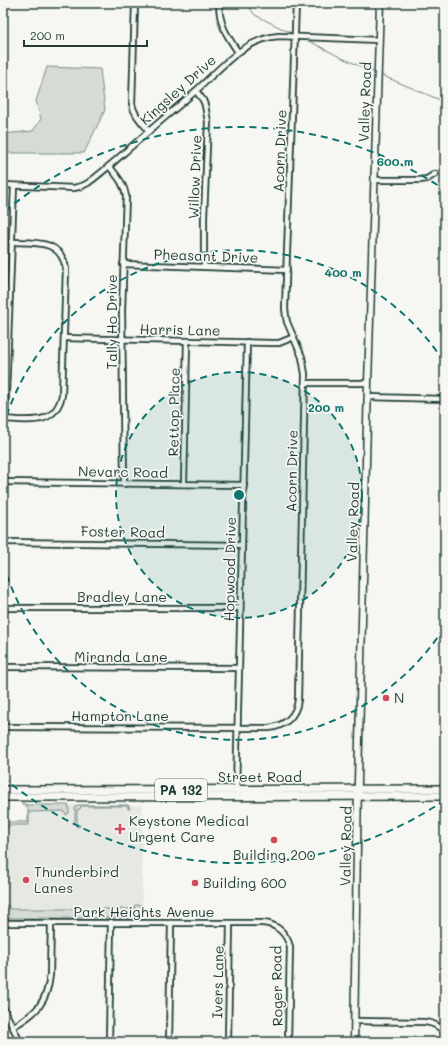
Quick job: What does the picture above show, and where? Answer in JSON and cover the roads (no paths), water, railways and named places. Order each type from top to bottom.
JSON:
[{"type":"main road","name":"Street Road","points":[[358,793],[445,789]]},
{"type":"main road","name":"Street Road","points":[[3,790],[358,793],[445,796]]},
{"type":"main road","name":"Street Road","points":[[3,797],[236,793]]},
{"type":"street","points":[[135,3],[132,104],[138,118],[149,131]]},
{"type":"street","points":[[219,3],[222,25],[238,52]]},
{"type":"street","name":"Acorn Drive","points":[[237,728],[269,728],[277,726],[286,722],[291,717],[297,704],[305,383],[304,364],[286,317],[296,3]]},
{"type":"street","name":"Valley Road","points":[[354,1042],[358,793],[368,383],[380,3]]},
{"type":"street","name":"Kingsley Drive","points":[[3,185],[78,187],[90,182],[196,91],[228,60],[252,44],[268,38],[279,36],[379,40]]},
{"type":"street","name":"Willow Drive","points":[[196,91],[204,100],[208,118],[204,267]]},
{"type":"street","name":"Tally Ho Drive","points":[[109,166],[122,182],[126,196],[122,310],[124,484]]},
{"type":"street","points":[[374,180],[420,180],[427,179],[435,174]]},
{"type":"street","points":[[11,242],[48,245],[58,252],[63,258],[66,269],[62,396],[56,410],[47,417],[38,420],[4,420],[11,242],[14,186]]},
{"type":"street","name":"Pheasant Drive","points":[[123,264],[287,270]]},
{"type":"street","name":"Harris Lane","points":[[64,338],[279,343],[294,337]]},
{"type":"street","name":"Rettop Place","points":[[184,484],[187,341]]},
{"type":"street","name":"Hopwood Drive","points":[[236,793],[247,342]]},
{"type":"street","points":[[305,383],[368,383]]},
{"type":"street","points":[[368,397],[445,399]]},
{"type":"street","name":"Nevarc Road","points":[[3,482],[244,485]]},
{"type":"street","name":"Foster Road","points":[[3,542],[242,545]]},
{"type":"street","name":"Bradley Lane","points":[[3,608],[240,608]]},
{"type":"street","name":"Miranda Lane","points":[[3,667],[239,668]]},
{"type":"street","name":"Hampton Lane","points":[[3,727],[237,728]]},
{"type":"street","points":[[12,1027],[26,1020],[32,1015],[46,995],[50,975],[51,922]]},
{"type":"street","points":[[108,1042],[111,922]]},
{"type":"street","name":"Park Heights Avenue","points":[[3,923],[267,923],[282,931]]},
{"type":"street","points":[[168,1042],[171,923]]},
{"type":"street","name":"Ivers Lane","points":[[228,1042],[230,923]]},
{"type":"street","name":"Roger Road","points":[[282,931],[287,938],[290,947],[288,1042]]},
{"type":"street","points":[[3,1007],[20,1042]]},
{"type":"street","points":[[355,1021],[433,1023],[445,1033]]},
{"type":"waterway","points":[[246,3],[255,15],[293,34]]},
{"type":"waterway","points":[[305,39],[374,72]]},
{"type":"waterway","points":[[381,75],[445,102]]},
{"type":"place","name":"N","points":[[386,698]]},
{"type":"place","name":"Keystone Medical Urgent Care","points":[[120,829]]},
{"type":"place","name":"Building 200","points":[[274,840]]},
{"type":"place","name":"Thunderbird Lanes","points":[[26,880]]},
{"type":"place","name":"Building 600","points":[[195,883]]}]
